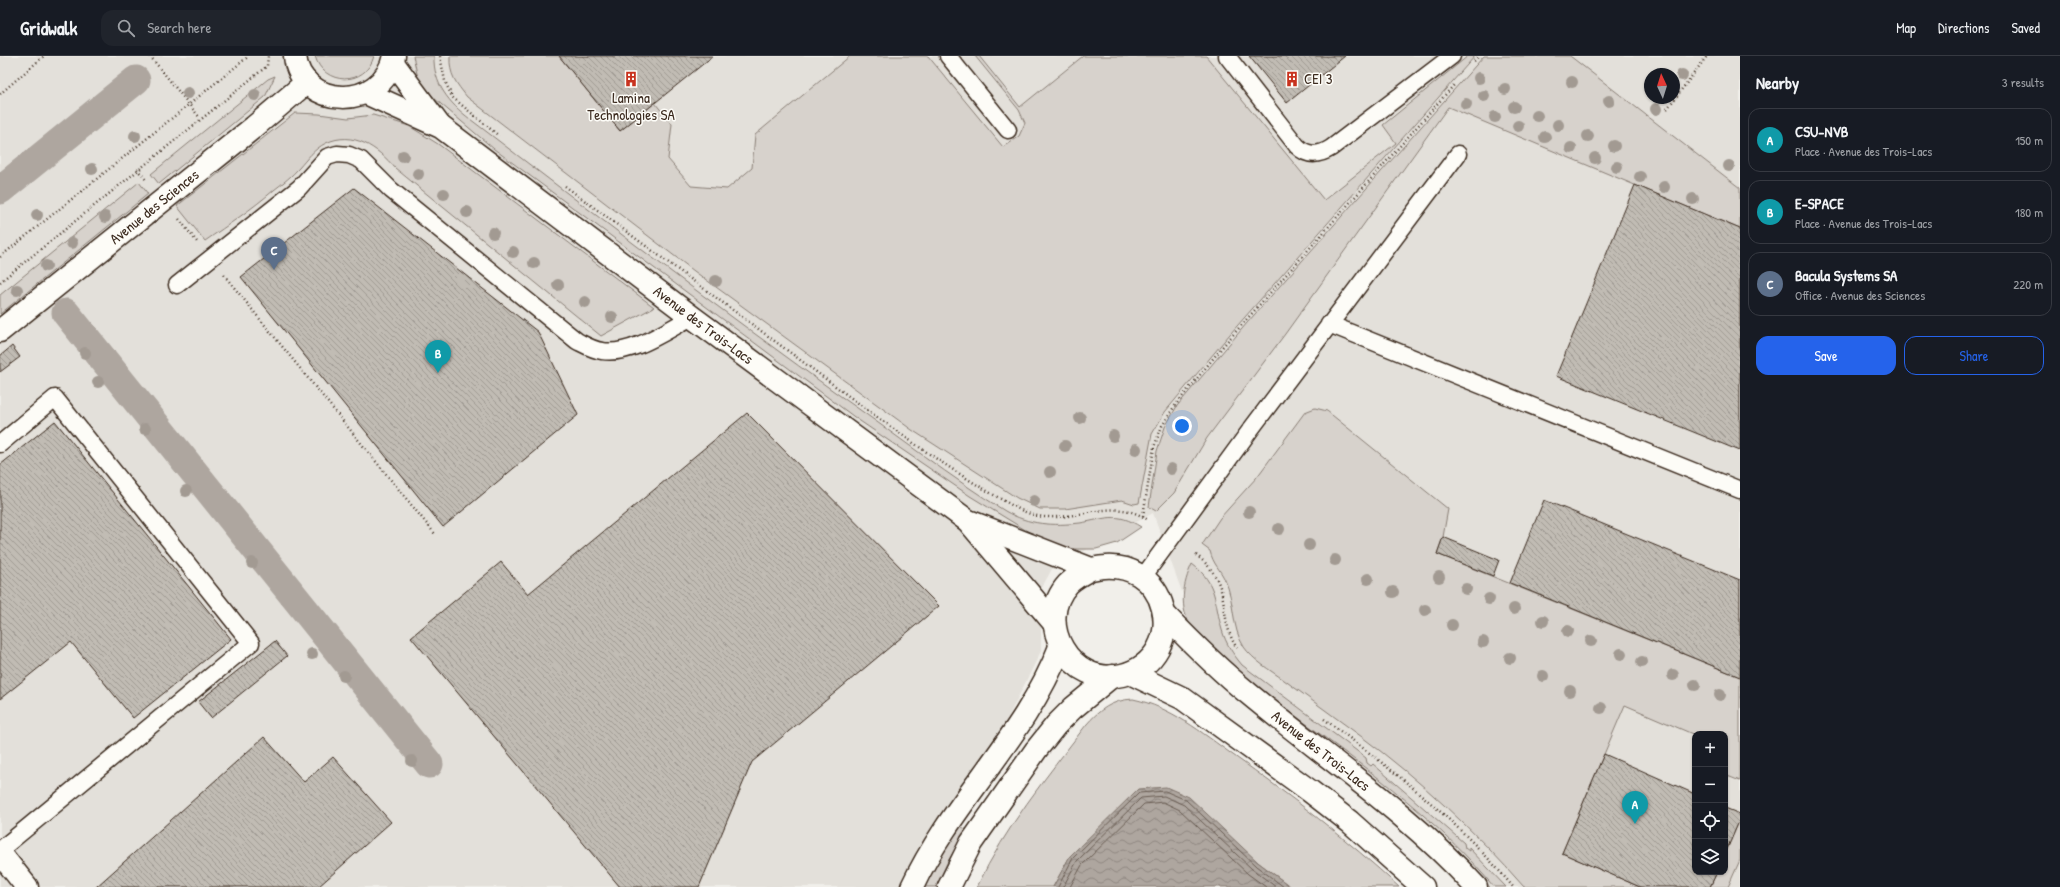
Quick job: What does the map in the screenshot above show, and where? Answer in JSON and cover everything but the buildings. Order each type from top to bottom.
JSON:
[{"type":"main road","points":[[295,56],[300,71],[307,82],[320,91],[335,97],[351,97],[366,93],[378,85],[386,75],[393,60]]},
{"type":"main road","name":"Avenue des Trois-Lacs","points":[[393,60],[441,127]]},
{"type":"main road","name":"Avenue des Sciences","points":[[0,331],[254,127],[307,82]]},
{"type":"main road","name":"Avenue des Trois-Lacs","points":[[366,93],[441,127],[692,317],[968,521],[1054,623]]},
{"type":"main road","name":"Avenue des Trois-Lacs","points":[[968,521],[1091,569]]},
{"type":"main road","name":"Avenue des Trois-Lacs","points":[[1104,566],[1131,570],[1143,577],[1154,587],[1161,601],[1165,615],[1164,630],[1160,643],[1153,656],[1142,666],[1121,675],[1099,676],[1087,672],[1077,666],[1060,647],[1054,623],[1055,609],[1060,596],[1068,584],[1079,575],[1091,569],[1104,566]]},
{"type":"main road","name":"Avenue des Trois-Lacs","points":[[1165,615],[1206,657],[1248,694],[1411,825],[1476,887]]},
{"type":"main road","points":[[912,887],[950,821],[1041,690],[1060,647]]},
{"type":"main road","points":[[949,887],[971,843],[1036,750],[1056,725],[1073,708],[1121,675]]},
{"type":"main road","name":"Avenue des Trois-Lacs","points":[[1121,675],[1182,698],[1298,782],[1350,822],[1423,887]]},
{"type":"main road","points":[[0,853],[27,887]]},
{"type":"lane","points":[[948,56],[1008,130]]},
{"type":"lane","points":[[1226,56],[1297,146],[1304,153],[1315,155],[1331,148],[1452,56]]},
{"type":"lane","points":[[177,285],[299,188],[327,156],[337,154],[361,160],[397,194],[576,340],[589,347],[602,351],[617,352],[631,349],[692,317]]},
{"type":"lane","points":[[1143,577],[1329,324],[1458,154]]},
{"type":"lane","points":[[1329,324],[1740,490]]},
{"type":"lane","points":[[0,444],[55,398],[251,643],[0,850]]},
{"type":"path","points":[[0,94],[44,56]]},
{"type":"path","points":[[150,56],[200,118]]},
{"type":"path","points":[[0,257],[249,56]]},
{"type":"path","points":[[0,282],[200,118],[267,66],[268,56]]},
{"type":"path","points":[[440,56],[445,81],[452,97],[505,142]]},
{"type":"path","points":[[1474,62],[1479,56]]},
{"type":"path","points":[[1667,109],[1708,56]]},
{"type":"path","points":[[1143,516],[1154,447],[1162,426],[1174,407],[1230,339],[1459,79]]},
{"type":"path","points":[[562,184],[905,438],[1008,503],[1027,513],[1046,517],[1073,516],[1118,508],[1143,516],[1148,520]]},
{"type":"path","points":[[177,217],[435,534]]},
{"type":"path","points":[[1196,555],[1204,561],[1214,573],[1220,586],[1224,598],[1230,635],[1239,651]]},
{"type":"path","points":[[1323,718],[1423,795],[1457,826],[1513,887]]},
{"type":"shaded area","points":[[0,56],[1740,56],[1740,887],[1476,887],[1206,657],[1153,513],[1052,569],[1041,589],[1041,651],[971,792],[912,887],[0,887]]},
{"type":"shaded area","points":[[315,56],[374,56],[369,66],[363,73],[354,78],[344,79],[326,73],[320,66]]},
{"type":"shaded area","points":[[413,56],[434,56],[434,66],[439,84],[449,99],[462,113],[610,226],[798,366],[964,485],[1014,516],[1032,522],[1070,524],[1104,518],[1118,518],[1125,519],[1141,527],[1117,543],[1096,549],[1073,549],[1040,539],[970,496],[857,419],[494,149],[435,99],[418,78]]},
{"type":"shaded area","points":[[450,56],[559,56],[620,131],[655,103],[672,124],[668,159],[691,186],[727,189],[752,168],[755,135],[850,56],[928,56],[1003,147],[1019,136],[1025,123],[1019,110],[975,56],[979,56],[1020,107],[1083,56],[1206,56],[1324,200],[1396,143],[1383,125],[1468,56],[1475,56],[1230,334],[1165,412],[1152,434],[1139,503],[1134,504],[1122,500],[1065,509],[1040,509],[1017,498],[912,430],[694,271],[467,97],[452,74]]},
{"type":"shaded area","points":[[1484,56],[1570,56],[1740,188],[1740,229],[1448,107],[1285,334],[1207,438],[1174,493],[1156,511],[1149,507],[1157,451],[1165,427],[1177,406],[1247,323]]},
{"type":"shaded area","points":[[275,76],[265,97],[159,184],[151,174],[268,79]]},
{"type":"shaded area","points":[[295,113],[319,114],[348,118],[373,115],[409,126],[438,144],[654,307],[601,336],[395,168],[381,154],[364,143],[355,140],[336,140],[322,145],[314,151],[284,182],[249,210],[205,241],[177,206]]},
{"type":"shaded area","points":[[139,182],[148,194],[0,314],[0,295]]},
{"type":"shaded area","points":[[1315,408],[1327,411],[1448,509],[1443,537],[1437,554],[1740,677],[1740,781],[1728,776],[1728,731],[1692,731],[1692,734],[1625,705],[1562,853],[1640,887],[1524,887],[1487,847],[1427,789],[1362,737],[1262,665],[1244,647],[1237,631],[1225,580],[1210,551],[1202,545],[1220,518],[1257,477],[1305,412]]},
{"type":"shaded area","points":[[1192,564],[1207,579],[1211,586],[1224,635],[1230,649],[1242,665],[1366,758],[1367,763],[1371,766],[1373,764],[1464,843],[1465,848],[1469,851],[1469,848],[1506,887],[1494,887],[1473,863],[1428,819],[1380,779],[1255,686],[1220,656],[1198,634],[1188,620],[1183,604],[1186,579]]},
{"type":"shaded area","points":[[1133,699],[1160,708],[1185,721],[1318,818],[1399,887],[1291,887],[1259,863],[1070,856],[1053,887],[977,887],[1013,823],[1086,725],[1106,707],[1119,701]]},
{"type":"shaded area","points":[[1740,819],[1740,860],[1728,887],[1710,887],[1716,875],[1728,875],[1728,847]]},
{"type":"shaded area","points":[[959,825],[967,830],[948,861],[936,887],[922,887]]},
{"type":"water","points":[[1166,787],[1189,797],[1259,863],[1291,887],[1053,887],[1070,856],[1138,789]]},
{"type":"waterway","points":[[0,190],[136,80]]},
{"type":"waterway","points":[[66,313],[429,764]]},
{"type":"place","name":"Lamina Technologies SA","points":[[631,79]]},
{"type":"place","name":"CEI 3","points":[[1292,79]]},
{"type":"place","name":"Bacula Systems SA","points":[[274,270]]},
{"type":"place","name":"E-SPACE","points":[[438,373]]},
{"type":"place","name":"CSU-NVB","points":[[1635,824]]}]
